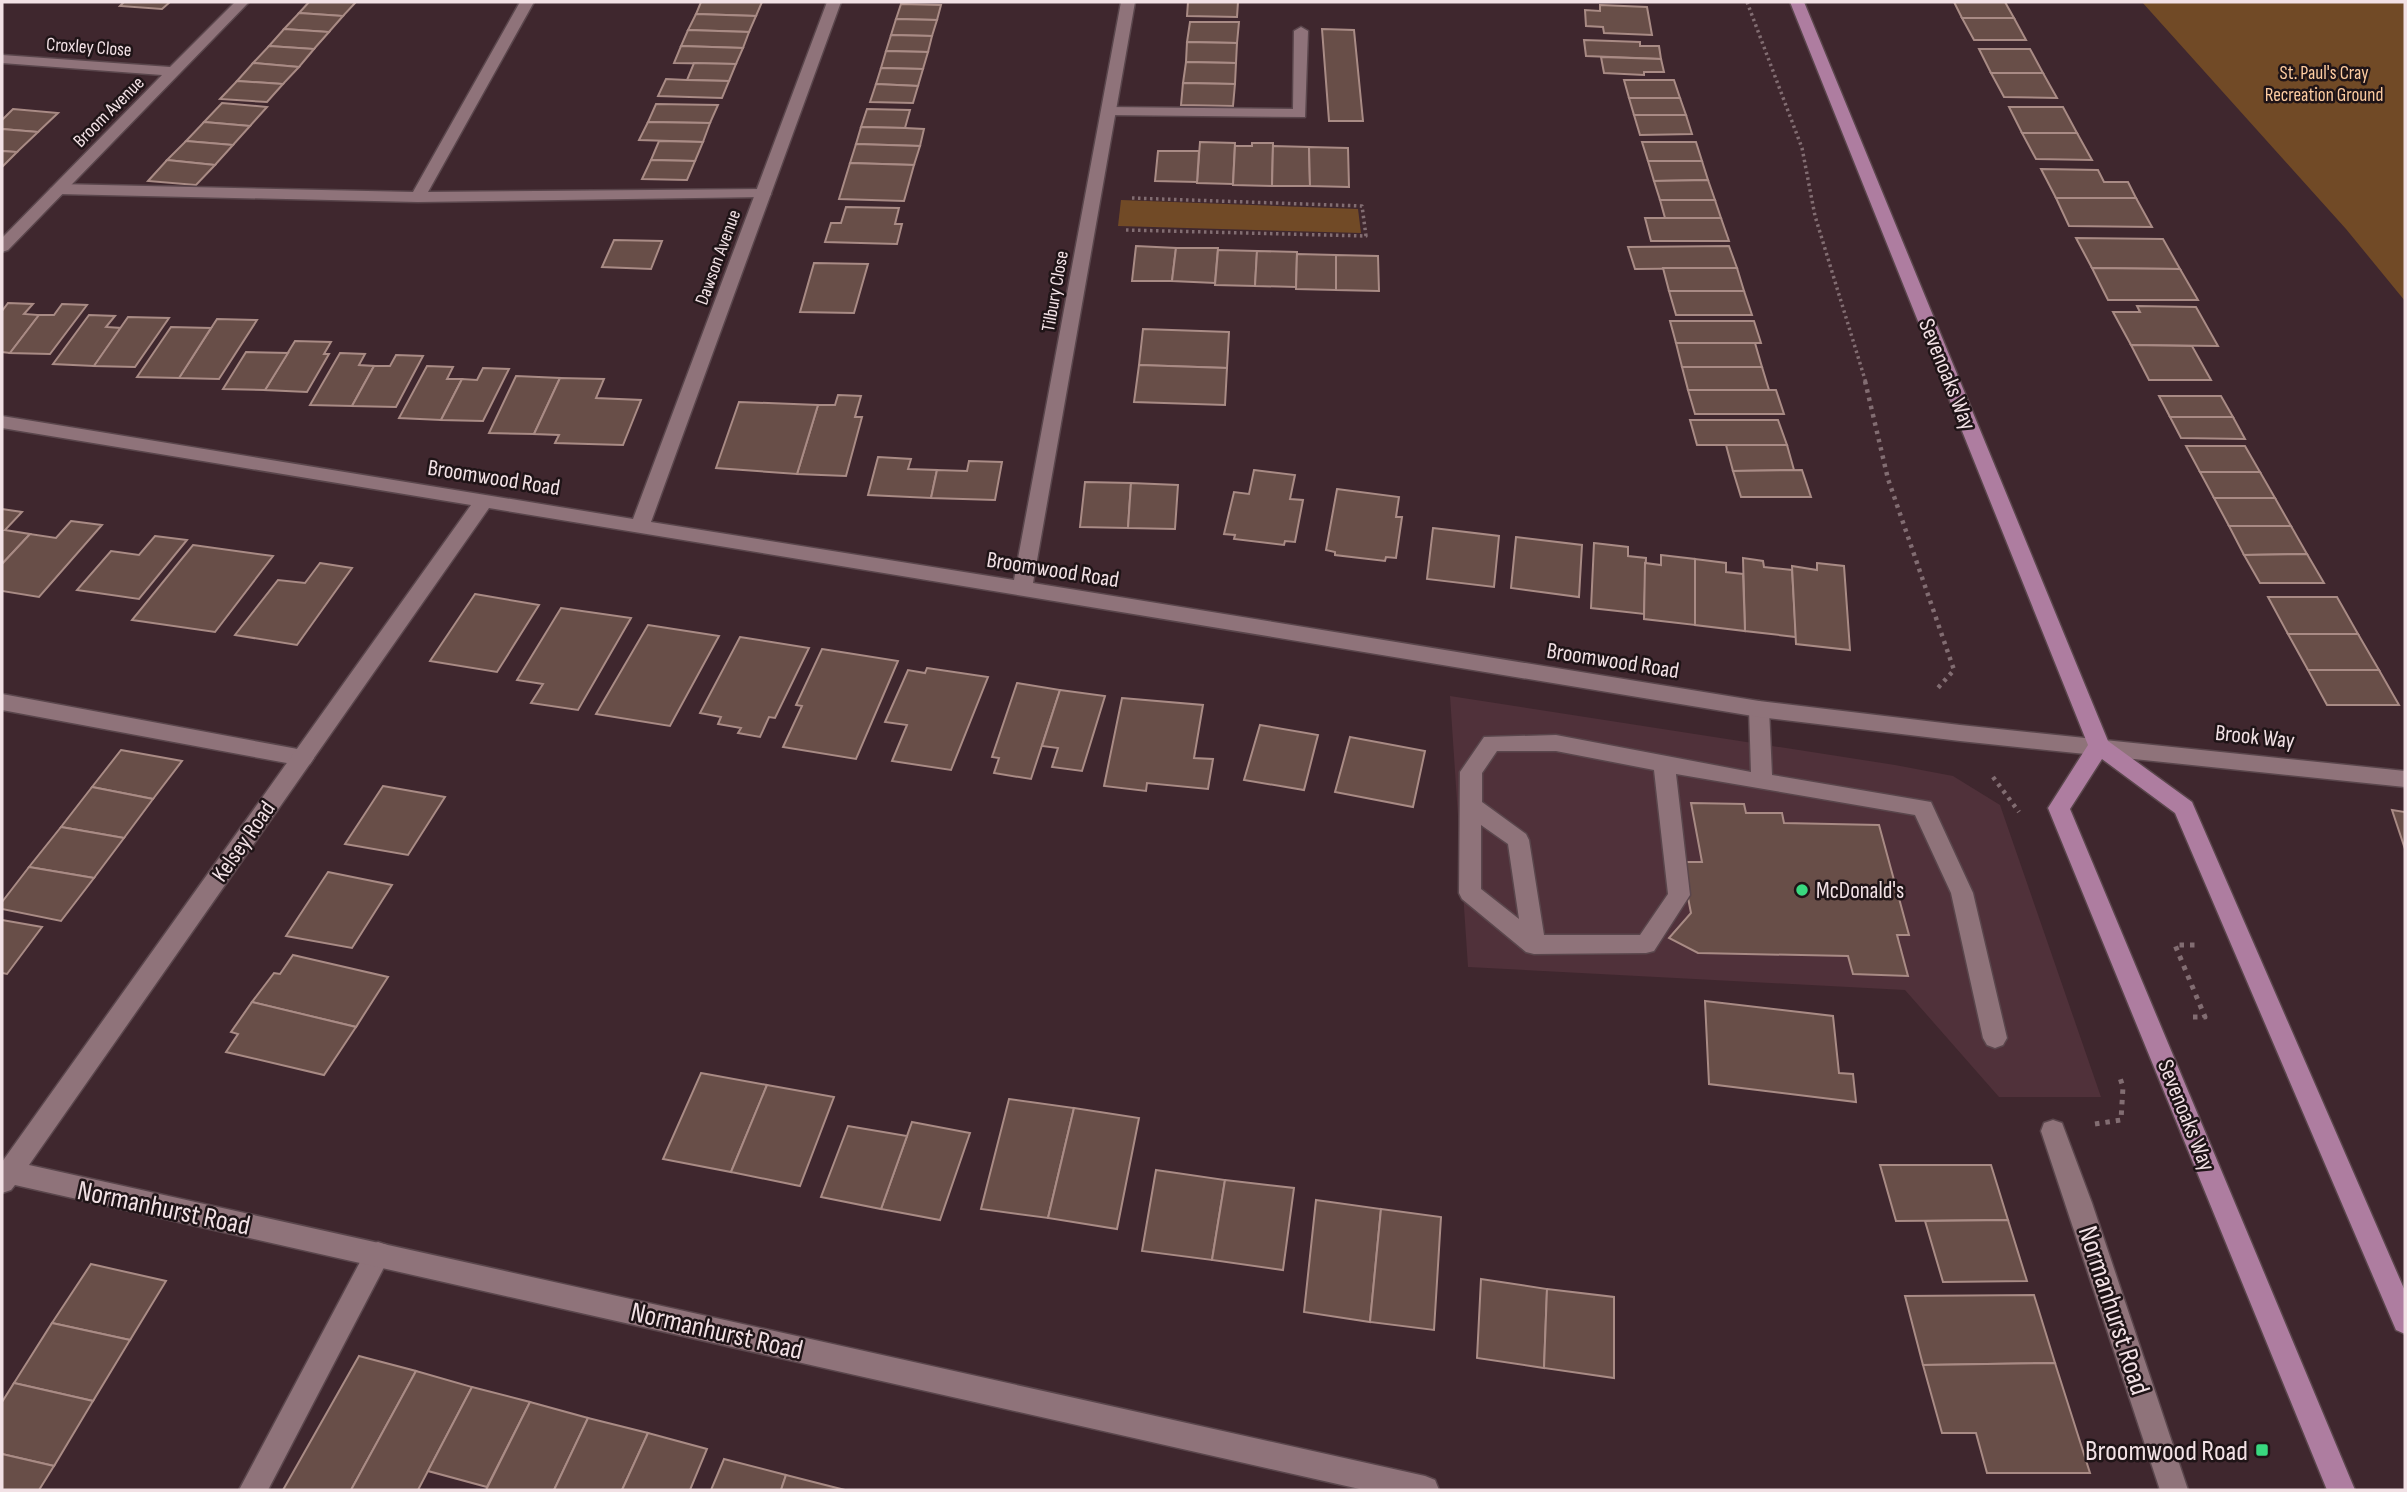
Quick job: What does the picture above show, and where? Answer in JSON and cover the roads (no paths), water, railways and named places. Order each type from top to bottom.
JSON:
[{"type":"main road","name":"Sevenoaks Way","points":[[1797,2],[2099,746],[2059,807],[2341,1490]]},
{"type":"main road","points":[[2099,746],[2184,807],[2405,1321]]},
{"type":"street","name":"Broom Avenue","points":[[2,247],[242,2]]},
{"type":"street","points":[[418,197],[527,2]]},
{"type":"street","name":"Dawson Avenue","points":[[640,526],[834,2]]},
{"type":"street","name":"Tilbury Close","points":[[1022,589],[1128,2]]},
{"type":"street","points":[[1108,111],[1300,114],[1301,31]]},
{"type":"street","name":"Croxley Close","points":[[2,59],[174,72]]},
{"type":"street","points":[[58,190],[418,197],[763,194]]},
{"type":"street","name":"Broomwood Road","points":[[2,422],[1759,709],[1960,733],[2099,746]]},
{"type":"street","name":"Kelsey Road","points":[[5,1177],[484,501]]},
{"type":"street","points":[[2,702],[303,758]]},
{"type":"street","points":[[1759,709],[1762,782]]},
{"type":"street","points":[[1664,765],[1679,895],[1646,944],[1534,945],[1470,893],[1471,772],[1491,743],[1556,743],[1664,765],[1923,808],[1962,893],[1995,1038]]},
{"type":"street","name":"Brook Way","points":[[2099,746],[2405,779]]},
{"type":"street","points":[[1469,804],[1518,840],[1534,945]]},
{"type":"street","name":"Normanhurst Road","points":[[2053,1131],[2080,1203],[2174,1490]]},
{"type":"street","name":"Normanhurst Road","points":[[5,1177],[378,1254],[1425,1490]]},
{"type":"street","points":[[253,1490],[378,1254]]},
{"type":"place","name":"McDonald's","points":[[1802,890]]},
{"type":"place","name":"Broomwood Road","points":[[2262,1450]]},
{"type":"park label","name":"St. Paul's Cray Recreation Ground","points":[[2324,83]]}]
